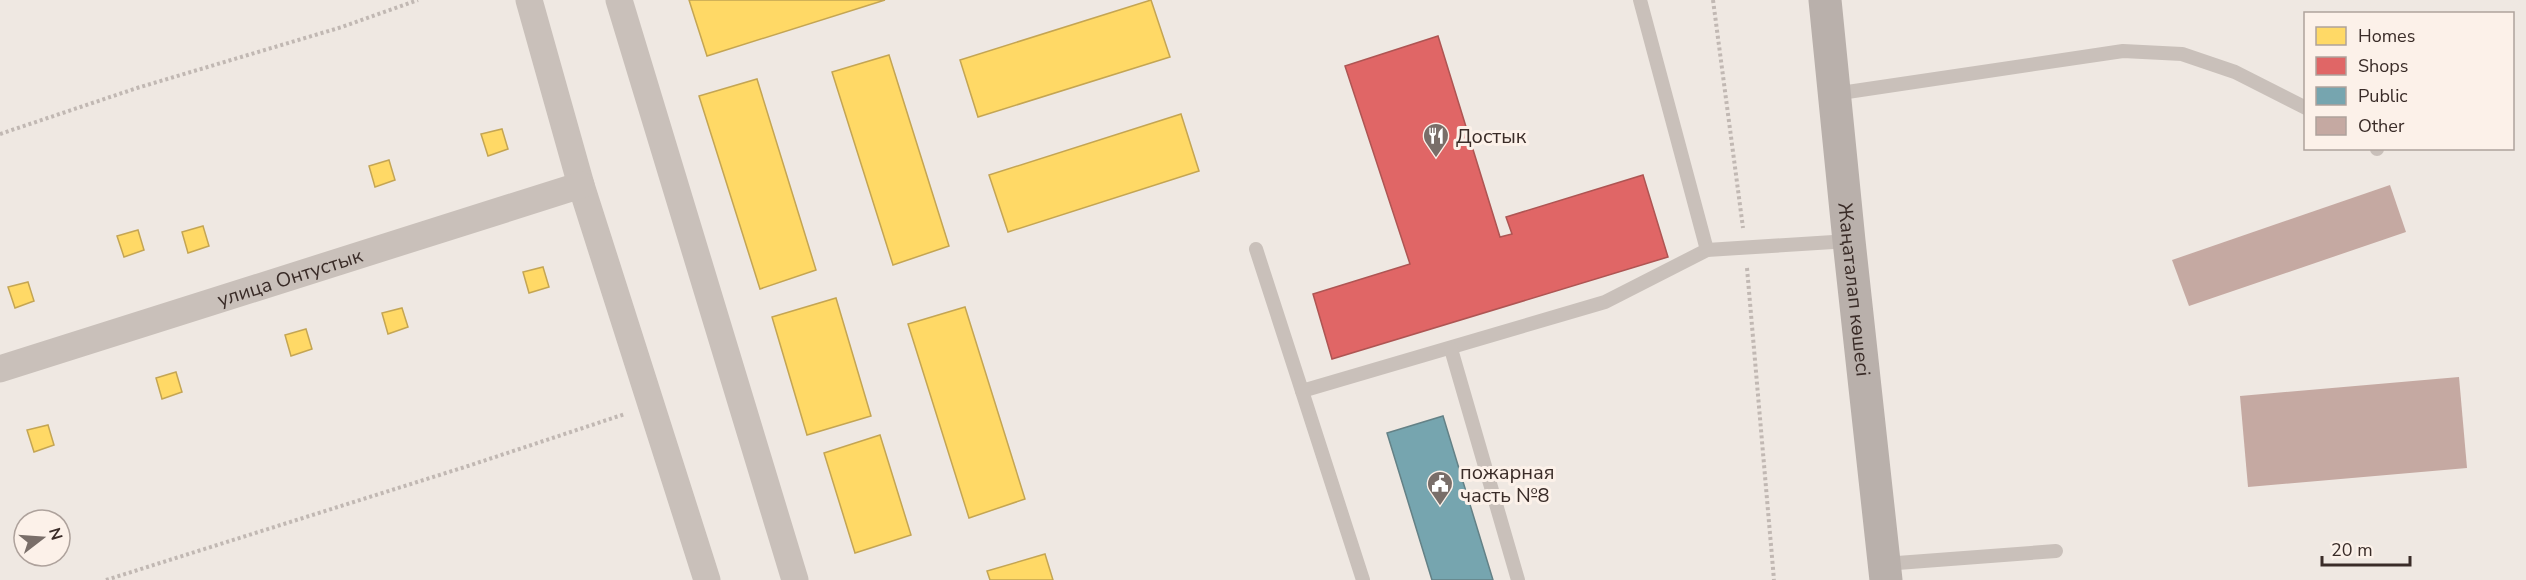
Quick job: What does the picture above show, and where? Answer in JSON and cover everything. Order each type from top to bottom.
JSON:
[{"type":"main road","name":"Жаңаталап көшесі","points":[[1825,0],[1885,572]]},
{"type":"street","points":[[529,0],[581,185],[707,580]]},
{"type":"street","points":[[619,0],[795,580]]},
{"type":"street","name":"улица Онтустык","points":[[0,369],[581,185]]},
{"type":"lane","points":[[1640,0],[1707,250]]},
{"type":"lane","points":[[1834,94],[2123,51],[2182,54],[2235,72],[2304,107]]},
{"type":"lane","points":[[1302,391],[1605,302],[1707,250],[1849,241]]},
{"type":"lane","points":[[1256,249],[1364,580]]},
{"type":"lane","points":[[1451,349],[1518,580]]},
{"type":"lane","points":[[1885,572],[2056,551]]},
{"type":"path","points":[[0,134],[137,88],[342,27],[418,0]]},
{"type":"path","points":[[1713,0],[1746,248],[1774,580]]},
{"type":"path","points":[[106,580],[468,466],[651,405]]},
{"type":"building: Homes","points":[[689,0],[885,0],[707,56]]},
{"type":"building: Homes","points":[[1151,0],[1170,57],[978,117],[960,60]]},
{"type":"building: Homes","points":[[889,55],[949,246],[893,265],[832,72]]},
{"type":"building: Homes","points":[[757,79],[816,270],[760,289],[699,96]]},
{"type":"building: Homes","points":[[1181,114],[1199,171],[1008,232],[989,175]]},
{"type":"building: Homes","points":[[502,129],[508,149],[488,156],[481,134]]},
{"type":"building: Homes","points":[[389,160],[395,180],[375,187],[369,166]]},
{"type":"building: Homes","points":[[203,226],[209,246],[188,253],[182,232]]},
{"type":"building: Homes","points":[[138,230],[144,250],[124,257],[117,236]]},
{"type":"building: Homes","points":[[543,267],[549,287],[529,293],[523,272]]},
{"type":"building: Homes","points":[[28,282],[34,301],[15,308],[8,287]]},
{"type":"building: Homes","points":[[836,298],[871,416],[807,435],[772,317]]},
{"type":"building: Homes","points":[[965,307],[1025,499],[969,518],[908,324]]},
{"type":"building: Homes","points":[[402,308],[408,327],[388,334],[382,313]]},
{"type":"building: Homes","points":[[306,329],[312,349],[291,356],[285,335]]},
{"type":"building: Homes","points":[[176,372],[182,392],[162,399],[156,378]]},
{"type":"building: Homes","points":[[48,425],[54,445],[34,452],[27,430]]},
{"type":"building: Homes","points":[[880,435],[911,535],[855,553],[824,453]]},
{"type":"building: Homes","points":[[1045,554],[1053,580],[990,580],[987,571]]},
{"type":"building: Shops","points":[[1438,36],[1500,237],[1512,234],[1506,217],[1643,175],[1668,257],[1332,359],[1313,294],[1410,264],[1345,66]]},
{"type":"building: Public","name":"пожарная часть №8","points":[[1443,416],[1493,580],[1432,580],[1387,433]]},
{"type":"building: Other","points":[[2390,185],[2406,232],[2189,306],[2172,260]]},
{"type":"building: Other","points":[[2459,377],[2467,468],[2248,487],[2240,396]]},
{"type":"place","name":"Достык","points":[[1436,159]]},
{"type":"place","name":"пожарная часть №8","points":[[1440,507]]}]
